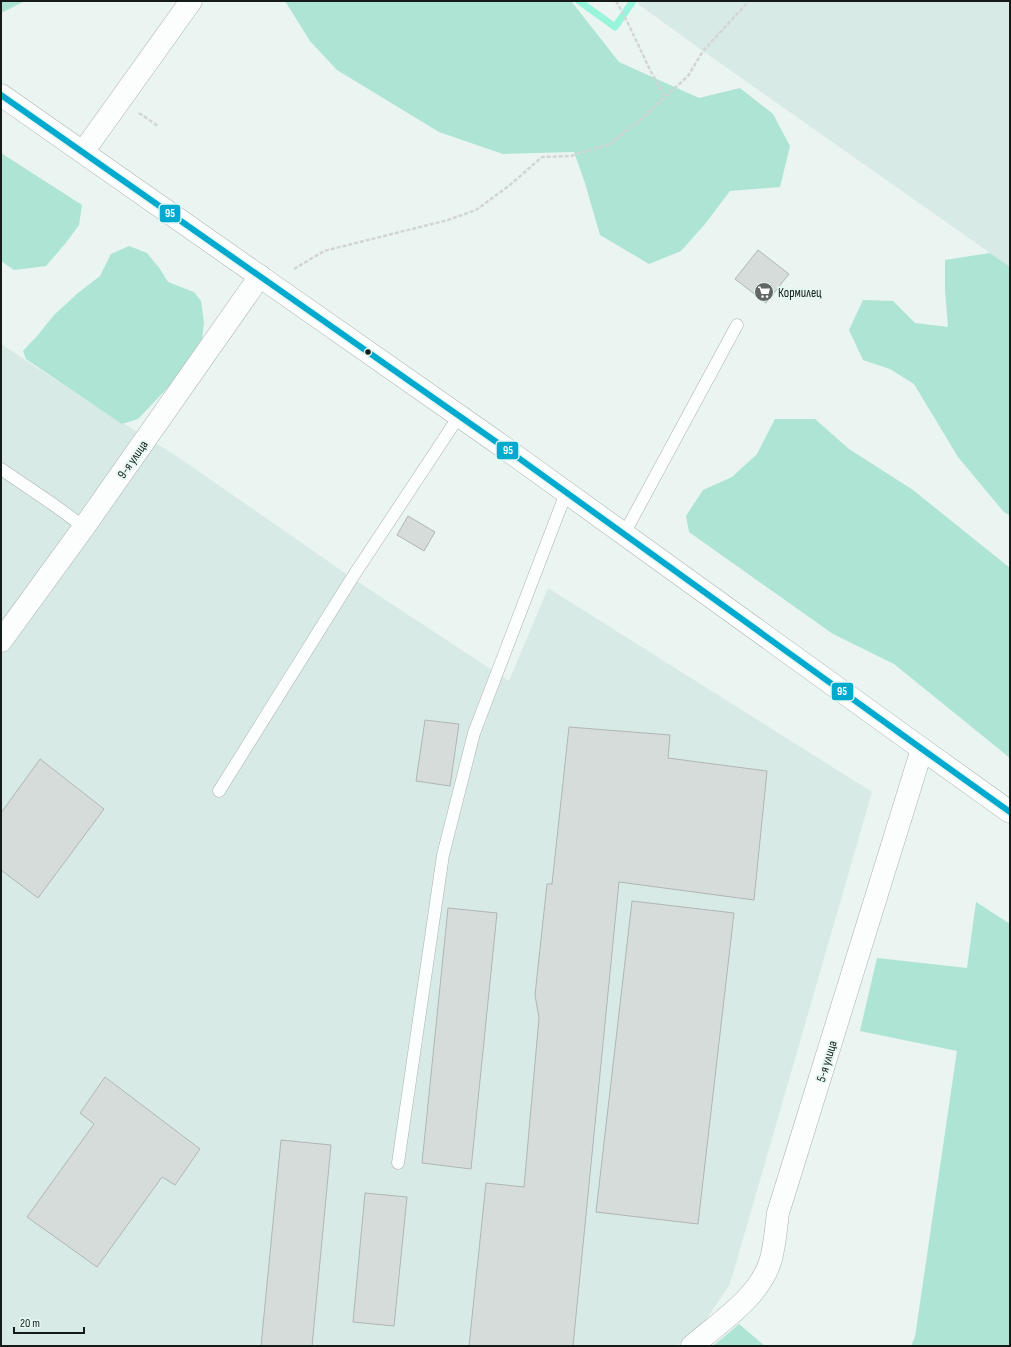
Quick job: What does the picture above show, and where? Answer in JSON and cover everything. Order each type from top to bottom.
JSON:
[{"type":"street","points":[[83,152],[191,1]]},
{"type":"street","points":[[1,95],[459,416],[1010,812]]},
{"type":"street","name":"9-я улица","points":[[1,641],[84,527],[260,276]]},
{"type":"street","name":"5-я улица","points":[[692,1346],[758,1287],[771,1259],[778,1213],[922,749]]},
{"type":"lane","points":[[624,534],[737,325]]},
{"type":"lane","points":[[219,791],[352,578],[459,416]]},
{"type":"lane","points":[[3,475],[54,505],[84,527]]},
{"type":"lane","points":[[398,1163],[442,862],[447,839],[474,733],[566,493]]},
{"type":"path","points":[[616,1],[665,97]]},
{"type":"path","points":[[294,268],[324,251],[448,220],[476,210],[510,185],[542,157],[571,156],[610,144],[640,120],[688,76],[703,51],[749,1]]},
{"type":"path","points":[[136,111],[158,126]]},
{"type":"shaded area","points":[[640,1],[1010,1],[1010,267],[703,51],[638,4]]},
{"type":"shaded area","points":[[1,344],[97,407],[178,457],[352,578],[509,681],[548,588],[872,792],[730,1284],[704,1323],[677,1346],[1,1346]]},
{"type":"green space","points":[[1,1],[25,1],[1,13]]},
{"type":"green space","points":[[285,1],[571,1],[619,62],[699,98],[740,88],[773,114],[790,146],[780,187],[730,191],[705,224],[681,251],[649,264],[600,235],[585,183],[574,152],[503,154],[439,132],[337,70],[310,41]]},
{"type":"green space","points":[[1,153],[82,205],[79,225],[46,266],[14,270],[1,261]]},
{"type":"green space","points":[[129,246],[147,253],[168,282],[194,292],[201,301],[204,323],[202,339],[178,377],[138,419],[122,424],[26,359],[23,351],[54,315],[78,293],[100,276],[111,254]]},
{"type":"green space","points":[[990,253],[1010,267],[1010,516],[1003,511],[958,457],[914,384],[890,369],[863,360],[849,330],[863,300],[893,301],[915,323],[948,327],[945,291],[945,260]]},
{"type":"green space","points":[[775,419],[815,419],[849,449],[913,490],[1010,568],[1010,758],[894,664],[833,634],[689,532],[686,516],[703,490],[732,477],[757,454]]},
{"type":"green space","points":[[976,902],[1010,924],[1010,1346],[911,1346],[915,1337],[957,1051],[860,1031],[877,958],[967,968]]},
{"type":"green space","points":[[739,1324],[765,1346],[713,1346]]},
{"type":"building","points":[[758,250],[789,274],[766,303],[735,279]]},
{"type":"building","points":[[408,516],[435,532],[424,551],[397,535]]},
{"type":"building","points":[[425,720],[459,724],[450,786],[416,781]]},
{"type":"building","points":[[569,727],[670,735],[668,758],[767,771],[754,900],[619,882],[573,1346],[469,1346],[486,1183],[524,1187],[539,1018],[535,995],[547,884],[552,884]]},
{"type":"building","points":[[40,759],[104,809],[38,898],[1,870],[1,813]]},
{"type":"building","points":[[632,901],[734,913],[698,1224],[596,1212]]},
{"type":"building","points":[[448,908],[497,913],[471,1169],[422,1163]]},
{"type":"building","points":[[105,1077],[200,1149],[175,1185],[162,1177],[97,1267],[27,1217],[94,1124],[80,1113]]},
{"type":"building","points":[[281,1140],[331,1145],[312,1346],[261,1346]]},
{"type":"building","points":[[365,1193],[407,1197],[394,1326],[353,1322]]},
{"type":"waterway","points":[[579,1],[615,27],[633,1]]},
{"type":"transit line","name":"95","points":[[1,95],[495,441],[1010,812]]},
{"type":"place","name":"Кормилец","points":[[764,292]]}]
